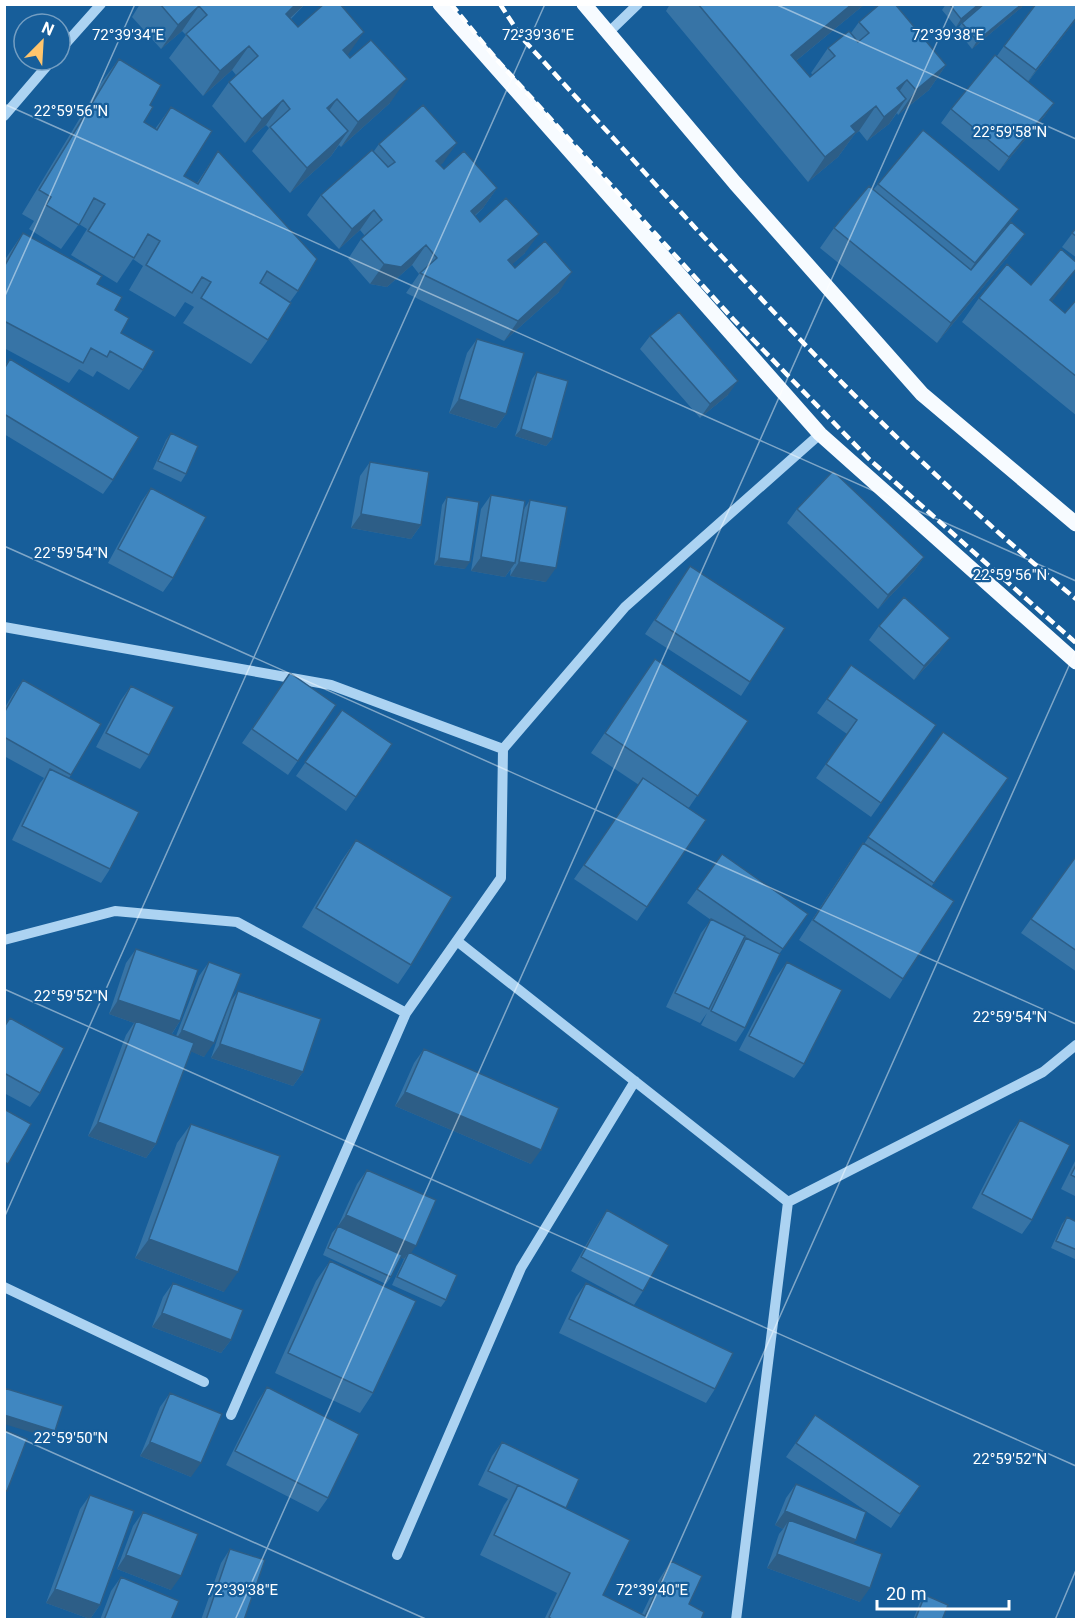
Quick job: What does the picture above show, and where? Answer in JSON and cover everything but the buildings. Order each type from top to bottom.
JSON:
[{"type":"main road","points":[[440,4],[820,434],[1077,662]]},
{"type":"main road","points":[[584,4],[735,183],[922,394],[1077,524]]},
{"type":"street","points":[[72,37],[101,4]]},
{"type":"street","points":[[608,33],[638,4]]},
{"type":"street","points":[[4,116],[42,72]]},
{"type":"street","points":[[231,1415],[406,1013],[501,878],[503,749],[625,607],[820,434]]},
{"type":"street","points":[[4,627],[331,685],[503,749]]},
{"type":"street","points":[[4,940],[115,911],[237,922],[406,1013]]},
{"type":"street","points":[[457,941],[788,1202]]},
{"type":"street","points":[[788,1202],[1043,1072],[1077,1045]]},
{"type":"street","points":[[397,1555],[521,1268],[635,1081]]},
{"type":"street","points":[[736,1620],[788,1202]]},
{"type":"street","points":[[4,1287],[204,1382]]},
{"type":"railway","points":[[451,4],[497,60],[734,320],[869,459],[1076,643]]},
{"type":"railway","points":[[500,4],[522,38],[790,329],[929,468],[1001,535],[1076,599]]}]
